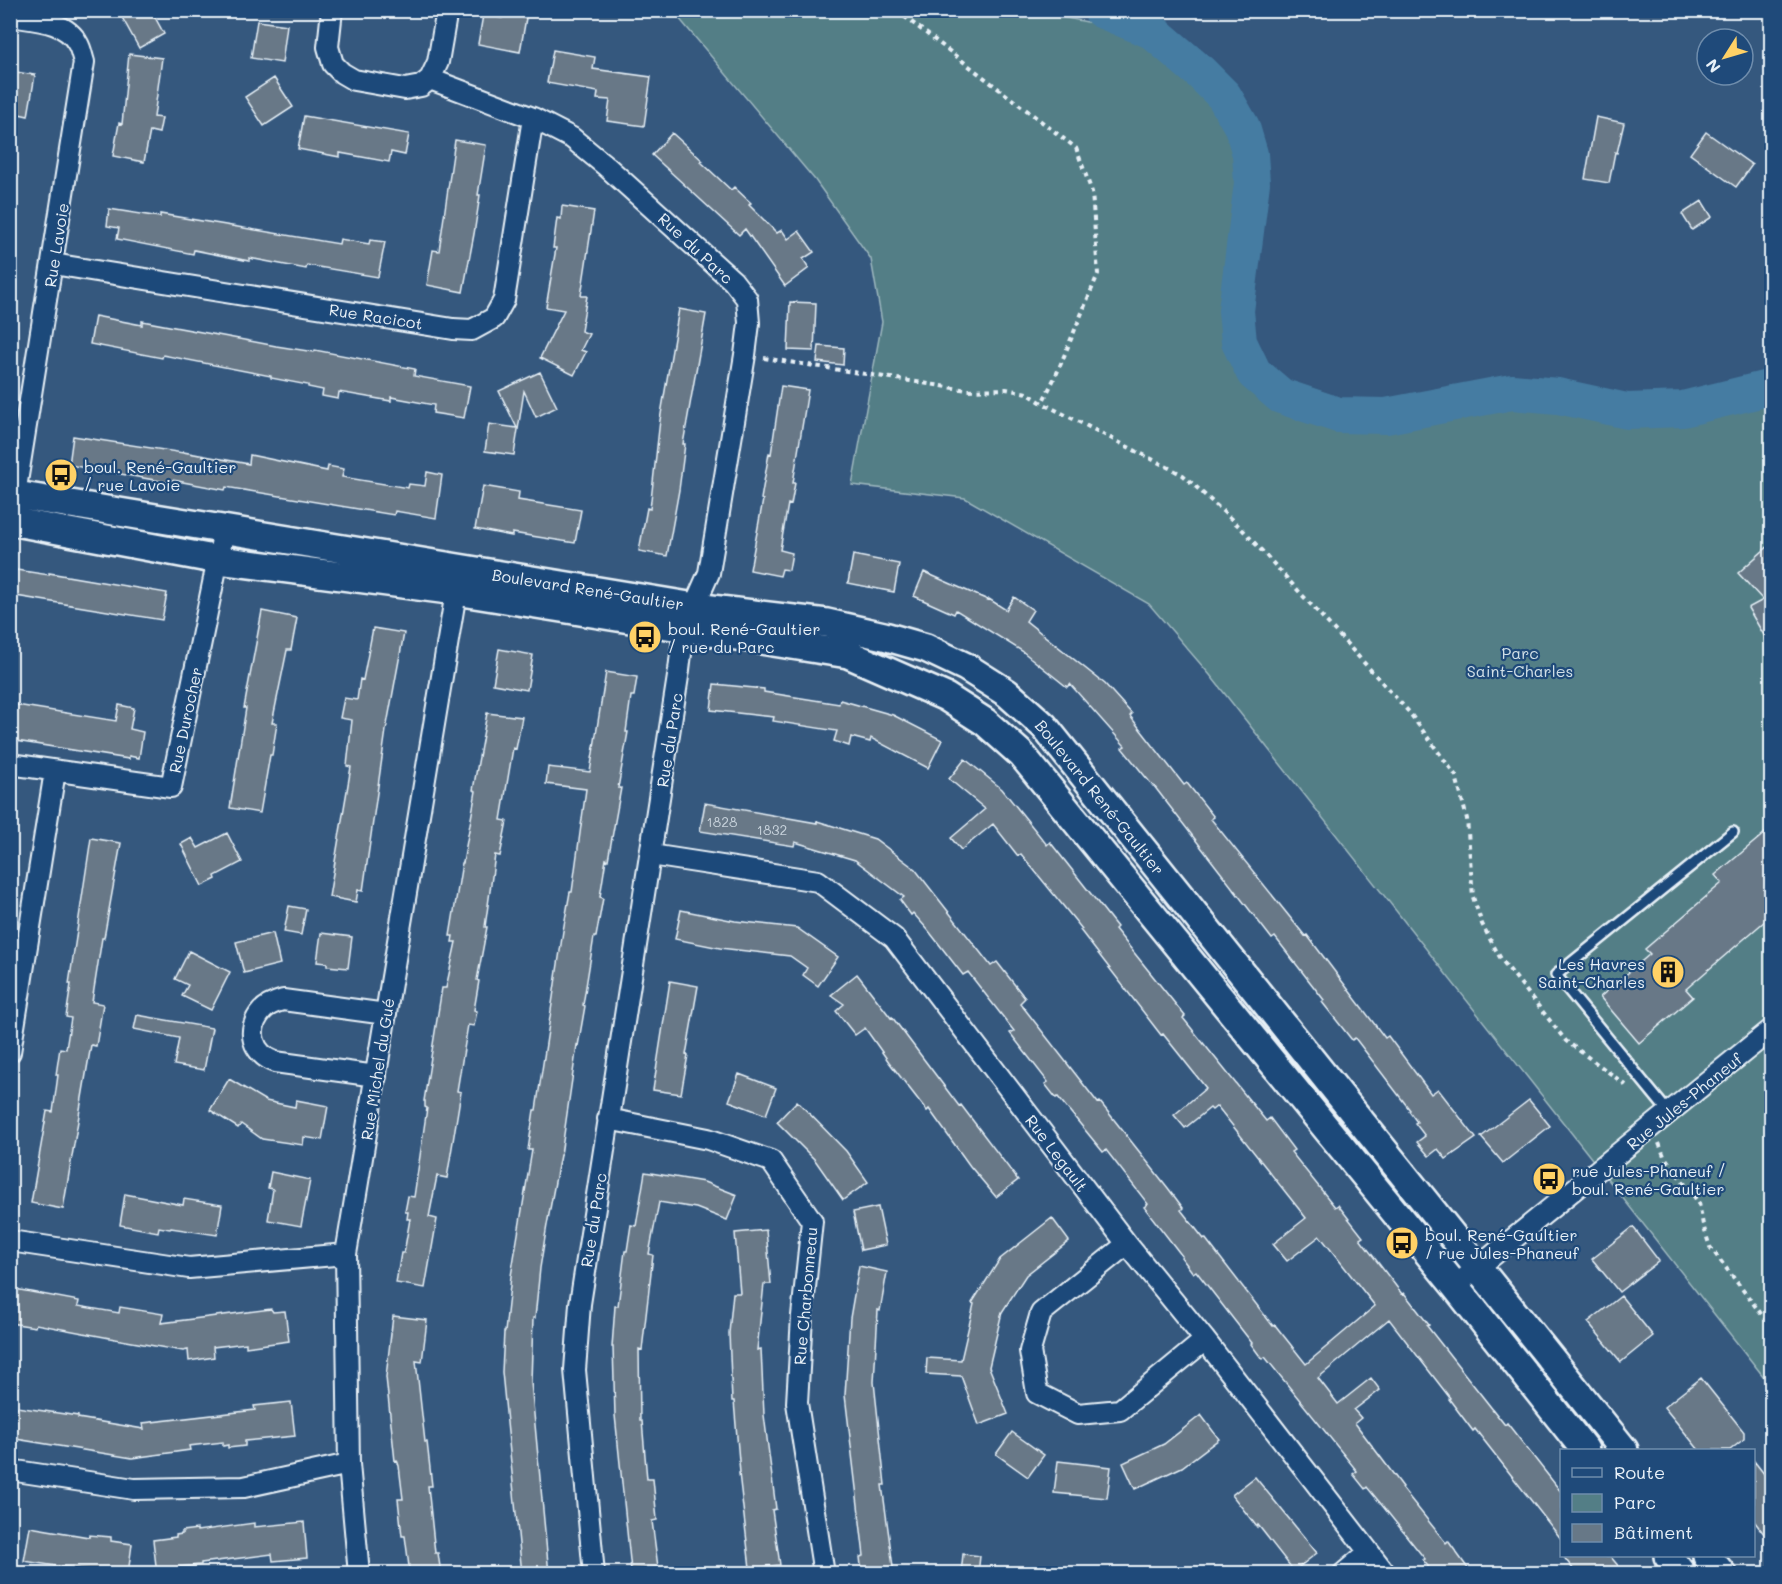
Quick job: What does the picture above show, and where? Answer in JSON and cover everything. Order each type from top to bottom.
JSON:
[{"type":"street","points":[[332,10],[328,46],[333,63],[342,74],[354,80],[405,89],[421,86],[430,79],[438,62],[447,10]]},
{"type":"street","name":"Rue Lavoie","points":[[10,16],[51,22],[67,30],[78,43],[84,62],[53,264],[13,495],[11,521]]},
{"type":"street","name":"Rue du Parc","points":[[430,79],[533,118],[572,138],[590,151],[733,281],[747,299],[749,323],[745,355],[709,573],[689,618],[580,1304],[575,1370],[594,1574]]},
{"type":"street","name":"Rue Racicot","points":[[53,264],[441,327],[472,330],[494,318],[504,300],[533,118]]},
{"type":"street","name":"Boulevard René-Gaultier","points":[[13,495],[224,530],[458,580],[689,618],[848,654],[946,697],[984,722],[1022,755],[1455,1286],[1584,1449]]},
{"type":"street","name":"Boulevard René-Gaultier","points":[[11,521],[219,560],[458,580]]},
{"type":"street","name":"Rue Durocher","points":[[10,765],[171,787],[224,530]]},
{"type":"street","name":"Rue Michel du Gué","points":[[359,1574],[349,1464],[346,1254],[458,580]]},
{"type":"street","name":"Boulevard René-Gaultier","points":[[689,618],[827,623],[884,636],[926,648],[966,667],[1007,693],[1044,726],[1623,1449]]},
{"type":"street","points":[[10,1052],[14,1013],[55,771]]},
{"type":"street","name":"Rue Legault","points":[[651,855],[818,881],[894,938],[1126,1244],[1205,1340],[1386,1574]]},
{"type":"street","points":[[376,1076],[275,1062],[264,1058],[255,1045],[252,1029],[261,1011],[283,1000],[386,1014]]},
{"type":"street","name":"Rue Jules-Phaneuf","points":[[1455,1286],[1772,1029]]},
{"type":"street","name":"Rue Charbonneau","points":[[608,1119],[708,1139],[771,1161],[812,1221],[802,1316],[797,1403],[824,1574]]},
{"type":"street","points":[[10,1241],[189,1268],[346,1254]]},
{"type":"street","points":[[1126,1244],[1041,1312],[1030,1351],[1037,1394],[1078,1414],[1120,1410],[1205,1340]]},
{"type":"street","points":[[10,1470],[145,1489],[244,1487],[349,1464]]},
{"type":"street","points":[[1344,1574],[1369,1552]]},
{"type":"street","points":[[1669,1557],[1682,1574]]},
{"type":"street","points":[[1708,1557],[1722,1574]]},
{"type":"lane","points":[[1669,1113],[1556,975],[1733,832]]},
{"type":"path","points":[[898,10],[1076,148],[1092,192],[1098,274],[1057,373],[1042,403]]},
{"type":"path","points":[[745,355],[968,390],[1006,389],[1027,393],[1042,403],[1183,475],[1241,528],[1409,712],[1456,776],[1467,819],[1473,897],[1482,924],[1492,943],[1566,1041],[1612,1074],[1631,1091]]},
{"type":"path","points":[[1653,1126],[1664,1155],[1699,1203],[1710,1247],[1772,1328]]},
{"type":"green space","name":"Parc Saint-Charles","points":[[673,11],[1030,11],[1124,29],[1154,47],[1213,103],[1226,127],[1235,161],[1238,205],[1223,300],[1223,342],[1234,369],[1250,390],[1279,410],[1310,423],[1359,427],[1496,407],[1543,410],[1623,425],[1667,423],[1771,402],[1771,1386],[1210,675],[1149,604],[965,498],[852,485],[882,322],[871,259],[815,180]]},
{"type":"building","points":[[118,10],[151,10],[164,34],[139,48]]},
{"type":"building","points":[[502,14],[526,18],[520,52],[478,44],[483,15],[502,18]]},
{"type":"building","points":[[257,21],[287,25],[282,63],[251,58]]},
{"type":"building","points":[[553,50],[595,57],[593,69],[651,77],[644,126],[607,121],[610,100],[597,99],[598,92],[547,83]]},
{"type":"building","points":[[129,54],[162,58],[154,117],[162,118],[159,133],[150,131],[144,162],[113,156],[119,123],[122,124]]},
{"type":"building","points":[[10,71],[35,75],[28,116],[10,112]]},
{"type":"building","points":[[274,78],[293,107],[264,126],[245,97]]},
{"type":"building","points":[[304,116],[409,134],[405,155],[391,152],[389,162],[340,153],[340,157],[298,149]]},
{"type":"building","points":[[1596,117],[1624,123],[1609,183],[1585,179]]},
{"type":"building","points":[[1706,132],[1752,165],[1736,187],[1690,154]]},
{"type":"building","points":[[672,133],[731,190],[734,187],[751,203],[749,205],[777,233],[782,230],[788,239],[799,231],[814,252],[803,259],[809,268],[785,286],[745,229],[739,235],[652,155]]},
{"type":"building","points":[[455,140],[486,145],[474,234],[463,292],[427,285],[433,250],[439,251]]},
{"type":"building","points":[[1702,201],[1712,217],[1692,230],[1682,214]]},
{"type":"building","points":[[562,206],[594,211],[581,296],[587,296],[581,331],[589,334],[581,350],[586,352],[574,375],[540,358],[564,310],[546,307],[556,248],[553,248],[557,218],[561,219]]},
{"type":"building","points":[[109,209],[160,217],[160,214],[339,244],[340,239],[369,244],[370,240],[385,242],[378,277],[307,265],[306,269],[194,250],[193,254],[117,239],[119,228],[107,226]]},
{"type":"building","points":[[790,302],[816,303],[814,351],[788,350]]},
{"type":"building","points":[[679,309],[706,314],[683,444],[685,444],[679,490],[667,556],[639,551],[647,508],[650,509],[660,420]]},
{"type":"building","points":[[95,316],[142,325],[142,321],[415,369],[414,376],[470,386],[464,418],[433,413],[434,405],[391,397],[391,401],[339,392],[338,399],[322,396],[323,390],[271,378],[271,376],[163,355],[162,358],[90,344]]},
{"type":"building","points":[[819,346],[844,348],[843,365],[817,362]]},
{"type":"building","points":[[540,372],[557,407],[536,417],[524,391],[514,455],[485,451],[489,424],[517,428],[499,391]]},
{"type":"building","points":[[781,386],[808,390],[793,483],[795,483],[791,505],[788,504],[780,550],[792,553],[789,570],[782,569],[780,576],[750,570]]},
{"type":"building","points":[[73,436],[249,464],[250,455],[327,471],[328,466],[344,469],[342,477],[408,488],[409,484],[425,486],[427,472],[442,475],[436,518],[395,511],[394,515],[226,487],[225,490],[172,480],[172,483],[69,465]]},
{"type":"building","points":[[483,486],[519,492],[518,500],[581,510],[575,543],[512,533],[512,536],[475,529]]},
{"type":"building","points":[[1772,543],[1772,649],[1748,608],[1763,600],[1738,573]]},
{"type":"building","points":[[853,555],[899,564],[894,592],[848,583]]},
{"type":"building","points":[[10,569],[49,575],[49,573],[167,593],[162,620],[10,595]]},
{"type":"building","points":[[924,572],[989,599],[1006,610],[1014,597],[1033,610],[1026,621],[1105,684],[1132,714],[1130,716],[1184,785],[1187,783],[1214,817],[1211,819],[1305,936],[1307,935],[1385,1038],[1388,1036],[1431,1094],[1438,1089],[1476,1138],[1446,1159],[1438,1149],[1429,1156],[1417,1142],[1425,1136],[1415,1123],[1417,1122],[1410,1110],[1355,1038],[1352,1040],[1322,1002],[1324,1000],[1275,937],[1272,939],[1122,748],[1125,746],[1070,684],[1067,687],[1022,651],[956,610],[954,614],[914,596]]},
{"type":"building","points":[[262,611],[297,618],[291,650],[287,650],[272,723],[277,723],[260,813],[230,808],[246,708],[244,708]]},
{"type":"building","points":[[373,628],[404,633],[386,730],[363,891],[358,890],[356,902],[329,897],[351,767],[347,766],[352,720],[340,718],[344,698],[357,700]]},
{"type":"building","points":[[499,649],[533,655],[527,690],[493,684]]},
{"type":"building","points":[[606,672],[637,677],[634,696],[631,696],[626,732],[628,732],[618,788],[621,788],[608,860],[606,859],[600,897],[603,898],[596,937],[594,937],[583,1005],[585,1006],[540,1268],[535,1318],[533,1318],[531,1382],[549,1574],[522,1574],[502,1372],[504,1332],[532,1150],[528,1150],[534,1110],[536,1110],[563,931],[570,892],[572,892],[586,789],[546,784],[548,767],[590,772]]},
{"type":"building","points":[[714,684],[764,689],[764,692],[839,704],[840,700],[893,715],[942,740],[928,768],[871,738],[870,742],[851,737],[849,746],[834,741],[837,731],[773,721],[774,717],[711,710]]},
{"type":"building","points":[[10,704],[116,721],[119,705],[134,708],[130,729],[143,732],[139,758],[129,756],[129,759],[10,740]]},
{"type":"building","points":[[487,713],[522,717],[516,749],[513,748],[501,820],[507,821],[500,856],[495,855],[485,927],[487,927],[477,980],[479,981],[474,1010],[477,1011],[474,1026],[468,1025],[457,1091],[461,1092],[447,1178],[437,1176],[429,1217],[437,1219],[425,1288],[396,1283],[410,1219],[407,1219],[408,1212],[405,1212],[408,1196],[414,1197],[427,1108],[424,1101],[442,988],[446,988],[456,942],[452,942],[453,936],[450,936],[476,791],[473,790]]},
{"type":"building","points":[[965,759],[1002,789],[1047,845],[1050,842],[1117,927],[1115,929],[1185,1016],[1183,1018],[1266,1121],[1270,1118],[1294,1150],[1291,1152],[1335,1207],[1338,1205],[1363,1237],[1360,1239],[1402,1294],[1404,1293],[1471,1382],[1505,1425],[1507,1423],[1560,1490],[1560,1537],[1475,1429],[1473,1431],[1389,1319],[1318,1378],[1338,1404],[1371,1378],[1380,1390],[1354,1410],[1361,1418],[1355,1423],[1402,1488],[1446,1543],[1448,1541],[1472,1574],[1434,1574],[1423,1560],[1425,1559],[1381,1504],[1353,1474],[1357,1471],[1265,1357],[1262,1359],[1196,1271],[1193,1273],[1144,1207],[1148,1204],[1106,1150],[1103,1152],[1045,1084],[1048,1082],[1010,1033],[1014,1031],[968,972],[963,975],[928,930],[913,913],[911,915],[900,900],[904,897],[855,860],[795,842],[794,846],[700,831],[705,803],[817,823],[817,821],[875,839],[915,869],[991,966],[997,962],[1025,998],[1020,1003],[1168,1188],[1183,1208],[1181,1210],[1306,1364],[1375,1306],[1320,1236],[1287,1261],[1273,1244],[1306,1218],[1217,1106],[1212,1110],[1210,1108],[1185,1128],[1174,1115],[1206,1088],[1163,1034],[1161,1035],[1080,930],[1082,929],[1021,854],[1018,856],[993,824],[961,850],[951,838],[985,809],[949,779]]},
{"type":"building","name":"Les Havres Saint-Charles","points":[[1772,827],[1772,915],[1686,989],[1693,997],[1639,1043],[1600,997],[1650,954],[1645,949],[1722,883],[1715,875]]},
{"type":"building","points":[[227,833],[242,862],[215,876],[216,879],[202,886],[181,844],[192,838],[198,848]]},
{"type":"building","points":[[91,838],[121,843],[92,1002],[103,1004],[96,1046],[91,1045],[63,1209],[31,1203],[47,1111],[53,1112],[60,1048],[66,1049],[71,1018],[66,1017],[71,984],[69,984]]},
{"type":"building","points":[[289,906],[306,909],[301,935],[284,932]]},
{"type":"building","points":[[681,910],[735,921],[797,928],[838,957],[818,986],[803,975],[807,968],[790,956],[720,948],[675,939]]},
{"type":"building","points":[[273,933],[280,964],[244,973],[236,942]]},
{"type":"building","points":[[321,933],[352,937],[348,968],[327,966],[327,963],[317,962]]},
{"type":"building","points":[[189,951],[230,972],[211,1010],[182,996],[188,985],[175,979]]},
{"type":"building","points":[[857,974],[1018,1180],[996,1197],[970,1166],[929,1109],[927,1111],[889,1062],[865,1028],[855,1035],[836,1011],[844,1004],[831,995]]},
{"type":"building","points":[[670,981],[698,986],[681,1094],[653,1090]]},
{"type":"building","points":[[137,1015],[212,1028],[204,1070],[174,1065],[179,1038],[134,1029]]},
{"type":"building","points":[[739,1074],[776,1088],[766,1115],[729,1101]]},
{"type":"building","points":[[229,1079],[266,1101],[295,1107],[296,1100],[328,1106],[322,1140],[304,1137],[303,1145],[262,1139],[241,1124],[238,1128],[210,1110]]},
{"type":"building","points":[[1529,1100],[1550,1126],[1503,1163],[1481,1137]]},
{"type":"building","points":[[797,1101],[846,1151],[868,1182],[843,1200],[815,1160],[777,1122]]},
{"type":"building","points":[[271,1172],[310,1180],[301,1226],[268,1220],[273,1189],[268,1188]]},
{"type":"building","points":[[645,1172],[704,1182],[737,1195],[727,1220],[696,1208],[659,1202],[649,1254],[653,1255],[642,1350],[639,1349],[640,1421],[642,1421],[647,1479],[653,1479],[657,1520],[652,1521],[658,1567],[631,1570],[615,1415],[612,1347],[615,1306],[618,1306],[625,1251],[627,1251],[631,1225],[636,1226]]},
{"type":"building","points":[[125,1194],[183,1205],[184,1199],[222,1205],[217,1235],[159,1227],[158,1232],[120,1225]]},
{"type":"building","points":[[878,1207],[886,1245],[861,1250],[853,1212]]},
{"type":"building","points":[[1052,1218],[1069,1241],[1026,1275],[1002,1312],[989,1367],[1008,1414],[979,1425],[961,1376],[926,1374],[927,1358],[961,1360],[974,1304],[972,1303],[1000,1259]]},
{"type":"building","points":[[1633,1227],[1659,1261],[1619,1292],[1592,1259]]},
{"type":"building","points":[[766,1230],[771,1284],[764,1284],[757,1350],[761,1349],[764,1415],[776,1509],[772,1510],[780,1565],[750,1568],[739,1473],[734,1401],[732,1401],[729,1333],[733,1293],[740,1293],[735,1233]]},
{"type":"building","points":[[859,1266],[887,1272],[880,1311],[878,1310],[874,1382],[885,1485],[882,1485],[894,1574],[862,1574],[860,1557],[864,1556],[845,1395],[850,1318]]},
{"type":"building","points":[[15,1289],[79,1301],[78,1306],[119,1313],[120,1307],[163,1314],[161,1323],[271,1309],[273,1312],[285,1311],[289,1341],[246,1347],[246,1343],[213,1347],[214,1357],[189,1361],[188,1350],[183,1351],[36,1324],[35,1327],[10,1323],[10,1292],[15,1292]]},
{"type":"building","points":[[1621,1296],[1653,1336],[1621,1362],[1588,1322]]},
{"type":"building","points":[[393,1316],[427,1320],[422,1362],[416,1361],[432,1486],[428,1486],[435,1553],[438,1553],[441,1574],[410,1574],[405,1536],[402,1536],[398,1499],[403,1499],[399,1466],[397,1460],[395,1461],[386,1377]]},
{"type":"building","points":[[1701,1378],[1744,1432],[1744,1439],[1731,1449],[1698,1449],[1664,1407]]},
{"type":"building","points":[[291,1402],[295,1436],[245,1441],[245,1446],[228,1448],[228,1445],[223,1446],[223,1442],[189,1446],[190,1450],[132,1458],[10,1438],[10,1406],[144,1429],[143,1423],[255,1410],[254,1406]]},
{"type":"building","points":[[1201,1415],[1219,1439],[1182,1467],[1135,1489],[1123,1463],[1164,1444]]},
{"type":"building","points":[[1012,1432],[1044,1455],[1028,1477],[996,1454]]},
{"type":"building","points":[[1058,1461],[1111,1467],[1107,1498],[1054,1493]]},
{"type":"building","points":[[1755,1462],[1772,1484],[1772,1544],[1755,1522]]},
{"type":"building","points":[[1255,1477],[1317,1553],[1294,1571],[1232,1495]]},
{"type":"building","points":[[304,1522],[307,1558],[273,1561],[272,1554],[180,1567],[181,1574],[157,1574],[153,1540],[176,1537],[182,1534],[182,1531],[197,1529],[197,1531],[254,1523],[254,1527]]},
{"type":"building","points":[[30,1527],[89,1537],[89,1535],[111,1537],[111,1541],[132,1544],[128,1574],[24,1561]]},
{"type":"building","points":[[963,1554],[980,1556],[978,1574],[961,1574]]},
{"type":"building","points":[[1564,1557],[1611,1557],[1625,1574],[1577,1574]]},
{"type":"waterway","points":[[1101,10],[1152,31],[1224,96],[1242,127],[1250,154],[1252,183],[1236,311],[1239,342],[1254,373],[1281,396],[1338,415],[1386,416],[1512,392],[1558,396],[1627,411],[1683,409],[1772,387]]},
{"type":"place","name":"boul. René-Gaultier / rue Lavoie","points":[[61,475]]},
{"type":"place","name":"boul. René-Gaultier / rue du Parc","points":[[645,637]]},
{"type":"place","name":"Les Havres Saint-Charles","points":[[1668,972]]},
{"type":"place","name":"rue Jules-Phaneuf / boul. René-Gaultier","points":[[1549,1179]]},
{"type":"place","name":"boul. René-Gaultier / rue Jules-Phaneuf","points":[[1402,1243]]}]
